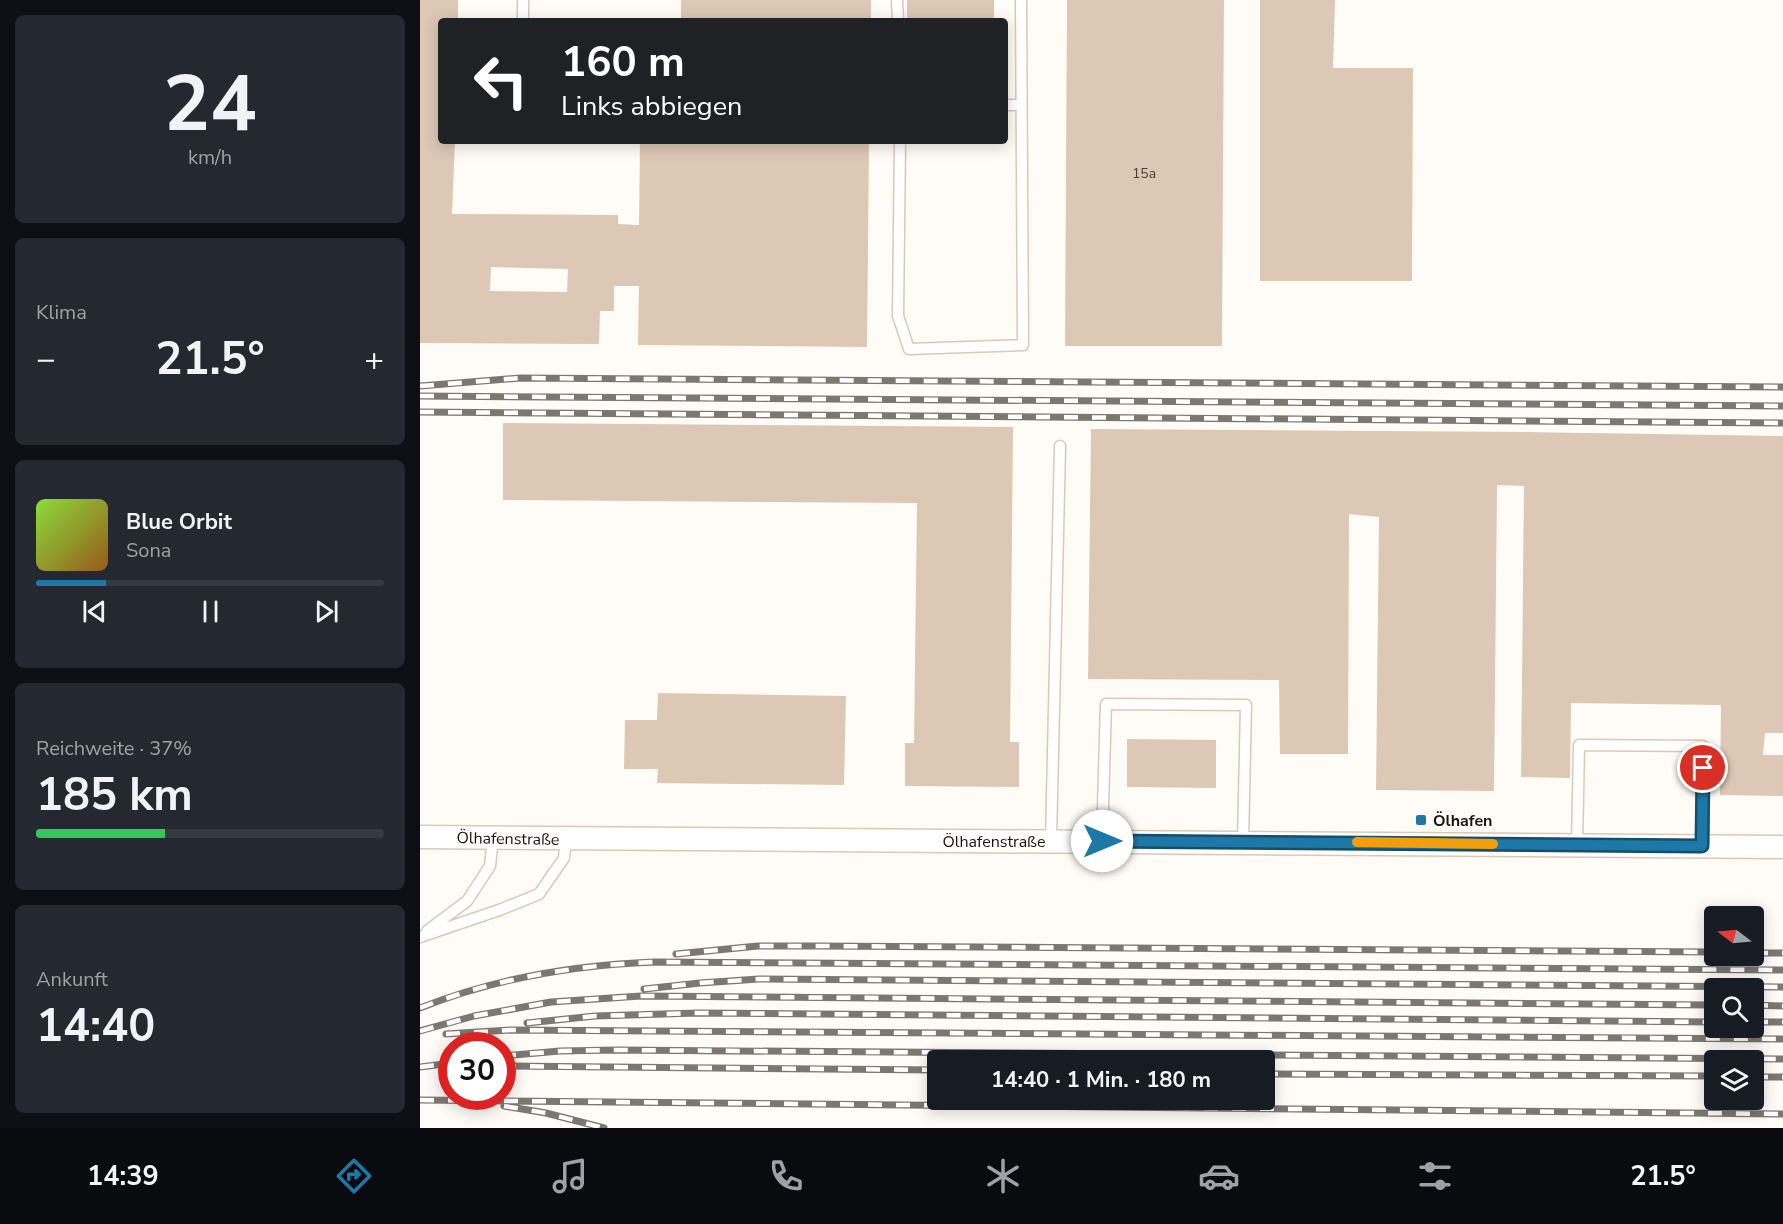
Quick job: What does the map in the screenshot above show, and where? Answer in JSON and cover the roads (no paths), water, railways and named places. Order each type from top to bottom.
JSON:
[{"type":"street","name":"Ölhafenstraße","points":[[420,837],[1783,847]]},
{"type":"lane","points":[[523,0],[523,18]]},
{"type":"lane","points":[[897,0],[898,18]]},
{"type":"lane","points":[[900,144],[898,316],[909,349],[1023,345],[1021,0]]},
{"type":"lane","points":[[1008,105],[1021,105]]},
{"type":"lane","points":[[1051,841],[1060,446]]},
{"type":"lane","points":[[1102,841],[1106,705],[1246,705],[1243,842]]},
{"type":"lane","points":[[1577,845],[1579,744],[1703,746],[1702,846]]},
{"type":"lane","points":[[420,936],[467,901],[490,866],[493,838]]},
{"type":"lane","points":[[420,936],[502,909],[539,894],[564,858],[566,839]]},
{"type":"railway","points":[[420,386],[520,378],[1783,387]]},
{"type":"railway","points":[[420,396],[1783,406]]},
{"type":"railway","points":[[420,412],[1783,423]]},
{"type":"railway","points":[[676,954],[758,946],[1704,952]]},
{"type":"railway","points":[[1764,953],[1783,953]]},
{"type":"railway","points":[[420,1008],[476,989],[535,975],[594,966],[654,962],[1783,970]]},
{"type":"railway","points":[[644,989],[759,979],[1783,987]]},
{"type":"railway","points":[[420,1031],[474,1016],[551,1002],[641,996],[1704,1005]]},
{"type":"railway","points":[[1764,1005],[1783,1006]]},
{"type":"railway","points":[[527,1023],[595,1016],[698,1013],[1704,1022]]},
{"type":"railway","points":[[1764,1022],[1783,1022]]},
{"type":"railway","points":[[478,1032],[510,1030],[1783,1039]]},
{"type":"railway","points":[[516,1055],[618,1050],[1783,1059]]},
{"type":"railway","points":[[420,1067],[438,1065]]},
{"type":"railway","points":[[516,1066],[927,1070]]},
{"type":"railway","points":[[1275,1074],[1704,1076]]},
{"type":"railway","points":[[1764,1077],[1783,1077]]},
{"type":"railway","points":[[420,1100],[1783,1114]]},
{"type":"railway","points":[[516,1108],[604,1128]]},
{"type":"place","name":"Ölhafen","points":[[1421,820]]}]
